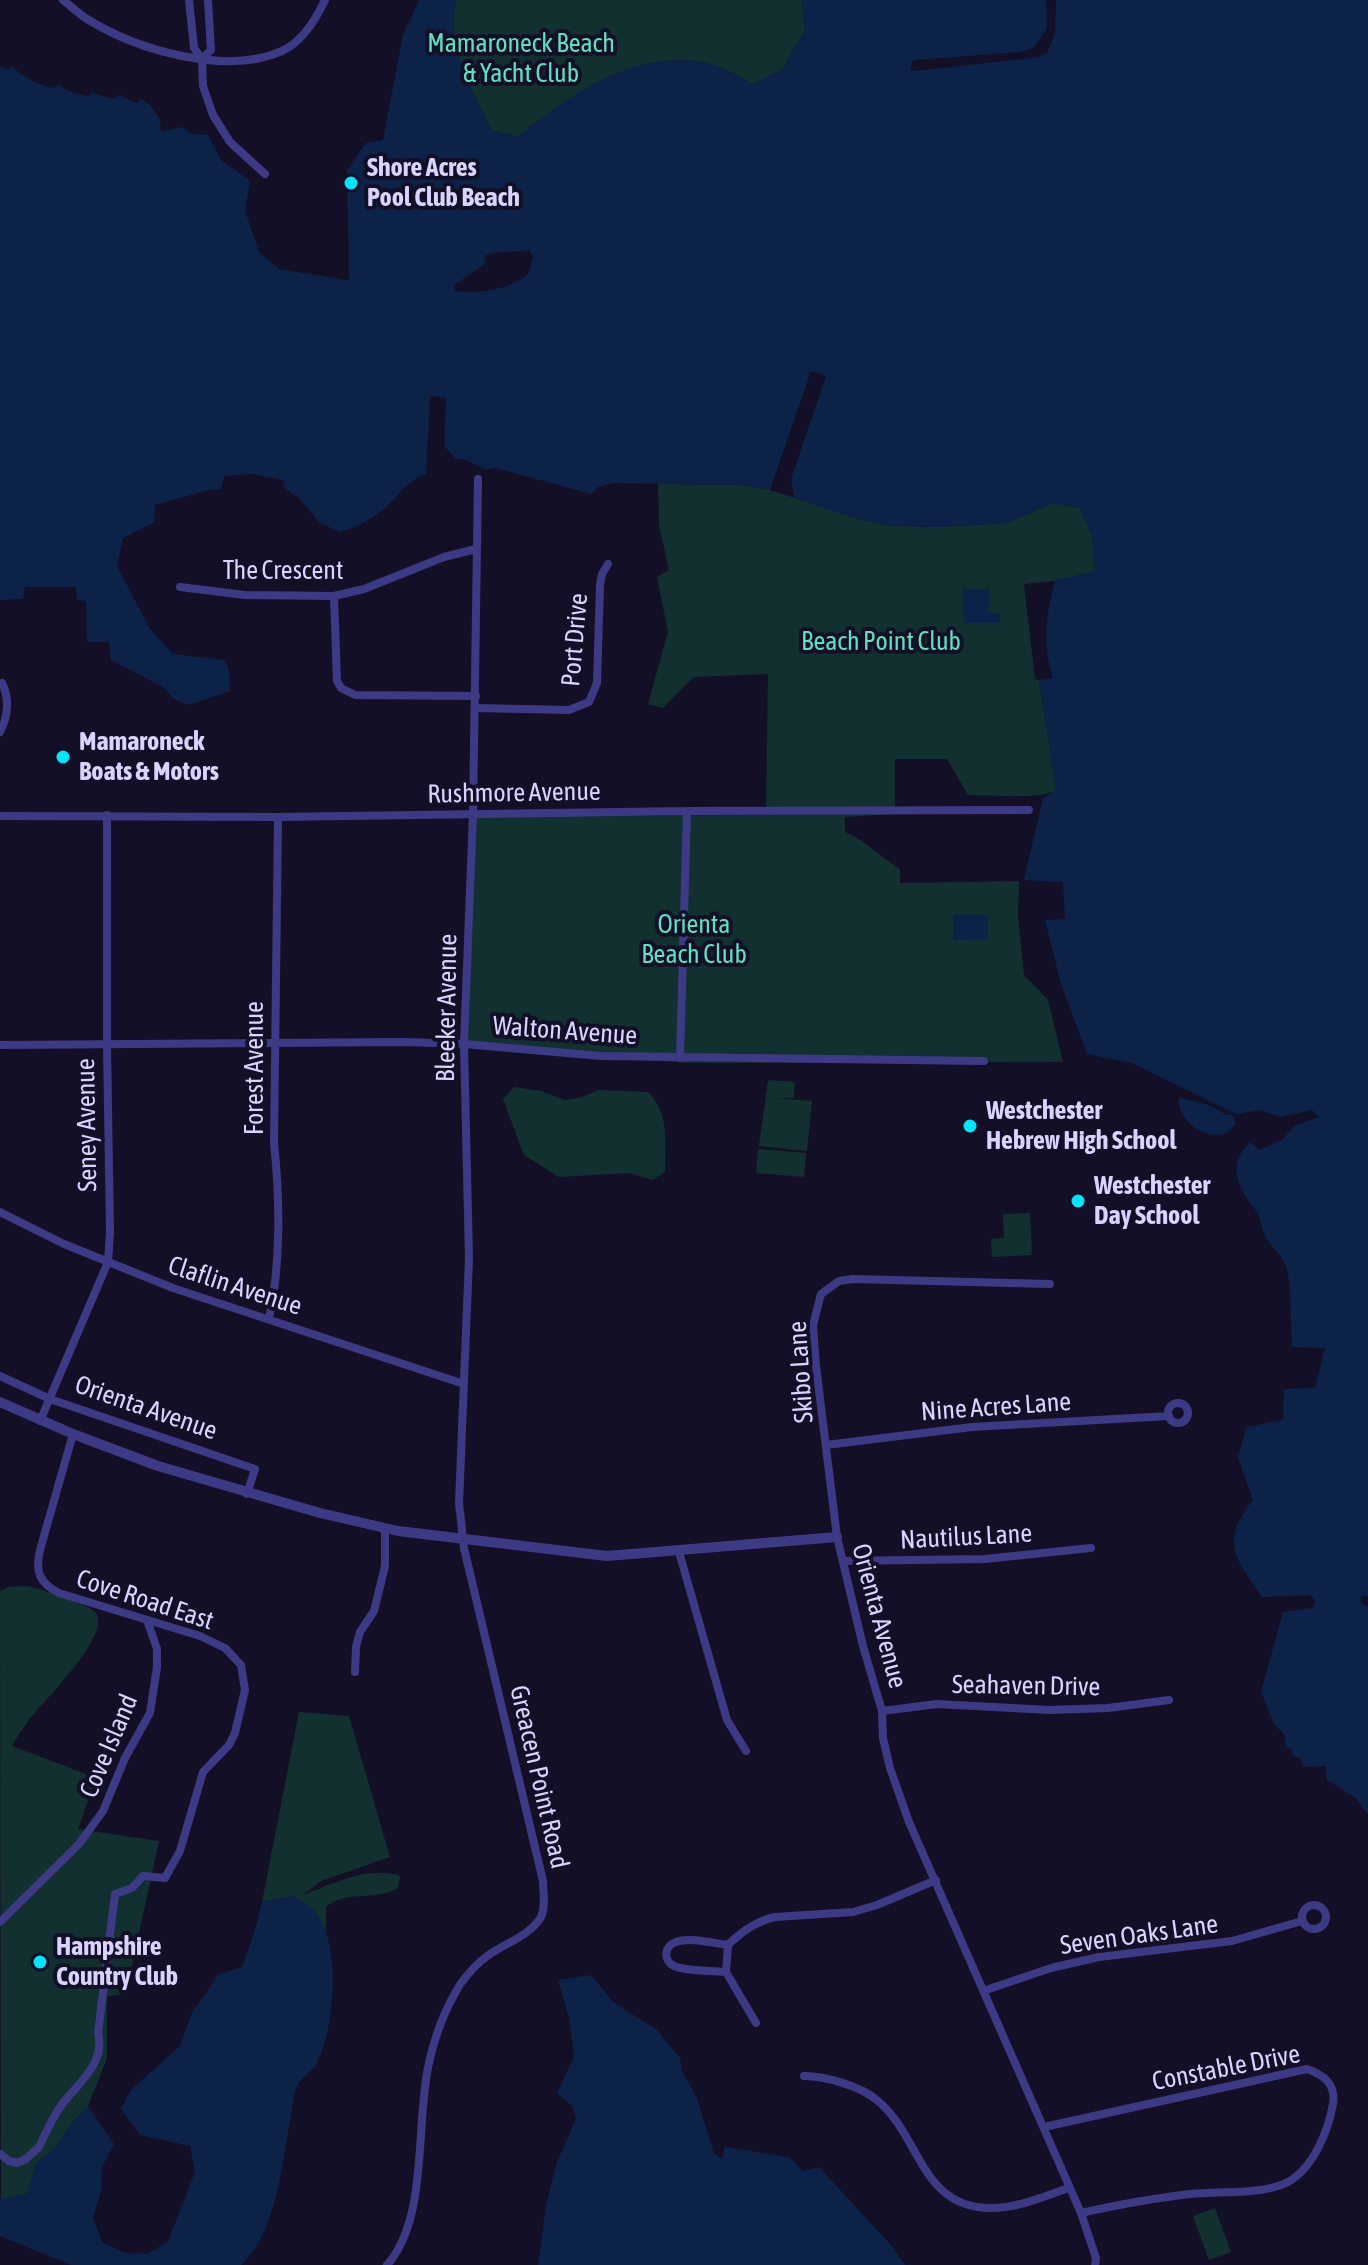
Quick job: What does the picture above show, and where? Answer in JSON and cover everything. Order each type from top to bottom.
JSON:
[{"type":"street","points":[[63,0],[87,19],[153,49],[202,59],[252,60],[285,50],[308,30],[325,0]]},
{"type":"street","points":[[189,0],[194,48],[202,59],[203,86],[213,115],[230,142],[265,174]]},
{"type":"street","points":[[202,59],[211,50],[208,0]]},
{"type":"street","name":"Bleeker Avenue","points":[[462,1537],[459,1503],[469,1258],[464,1044],[476,708],[478,479]]},
{"type":"street","name":"The Crescent","points":[[180,587],[245,595],[334,596],[364,589],[444,557],[476,549]]},
{"type":"street","name":"Port Drive","points":[[476,708],[569,710],[589,702],[597,683],[600,585],[608,564]]},
{"type":"street","points":[[334,596],[337,681],[341,688],[355,695],[476,696]]},
{"type":"street","points":[[0,732],[5,724],[8,706],[1,682]]},
{"type":"street","name":"Rushmore Avenue","points":[[0,816],[278,817],[1029,810]]},
{"type":"street","points":[[680,1058],[687,811]]},
{"type":"street","name":"Seney Avenue","points":[[40,1421],[108,1262],[107,815]]},
{"type":"street","name":"Forest Avenue","points":[[269,1319],[274,1295],[278,1178],[274,1143],[278,817]]},
{"type":"street","name":"Walton Avenue","points":[[0,1045],[275,1041],[464,1044],[601,1056],[984,1061]]},
{"type":"street","name":"Claflin Avenue","points":[[0,1212],[64,1244],[173,1288],[464,1384]]},
{"type":"street","name":"Skibo Lane","points":[[837,1537],[813,1325],[818,1300],[839,1281],[853,1279],[1050,1284]]},
{"type":"street","name":"Orienta Avenue","points":[[0,1376],[50,1399],[255,1469],[247,1494]]},
{"type":"street","name":"Orienta Avenue","points":[[0,1402],[40,1421],[158,1466],[247,1494],[385,1528],[539,1550],[607,1556],[837,1537],[882,1711],[883,1738],[897,1791],[1081,2213],[1095,2261]]},
{"type":"street","name":"Nine Acres Lane","points":[[826,1445],[972,1427],[1169,1416]]},
{"type":"street","name":"Cove Road East","points":[[0,2154],[17,2163],[39,2147],[61,2106],[95,2062],[101,2043],[98,2033],[115,1894],[132,1888],[143,1876],[165,1878],[180,1851],[203,1772],[229,1745],[239,1720],[245,1690],[243,1671],[235,1656],[225,1648],[200,1636],[59,1593],[42,1581],[37,1566],[40,1550],[73,1434]]},
{"type":"street","points":[[355,1672],[360,1632],[374,1611],[385,1566],[385,1528]]},
{"type":"street","name":"Greacen Point Road","points":[[387,2265],[403,2243],[415,2198],[428,2064],[446,2009],[462,1981],[474,1968],[485,1957],[533,1926],[542,1916],[543,1907],[543,1881],[462,1537]]},
{"type":"street","name":"Nautilus Lane","points":[[843,1561],[985,1559],[1091,1548]]},
{"type":"street","points":[[679,1552],[727,1720],[746,1751]]},
{"type":"street","name":"Cove Island","points":[[0,1922],[79,1844],[103,1811],[138,1731],[150,1713],[157,1649],[147,1620]]},
{"type":"street","name":"Seahaven Drive","points":[[882,1711],[937,1704],[1049,1710],[1108,1708],[1169,1700]]},
{"type":"street","points":[[756,2023],[726,1972],[728,1945],[743,1931],[763,1919],[853,1912],[936,1880]]},
{"type":"street","name":"Seven Oaks Lane","points":[[983,1991],[1051,1968],[1099,1957],[1232,1941],[1302,1921]]},
{"type":"street","points":[[726,1972],[678,1968],[670,1964],[666,1951],[679,1940],[728,1945]]},
{"type":"street","name":"Constable Drive","points":[[1044,2127],[1307,2069],[1321,2074],[1332,2086],[1333,2103],[1322,2138],[1302,2172],[1288,2182],[1275,2187],[1192,2194],[1081,2213]]},
{"type":"street","points":[[804,2076],[849,2086],[878,2100],[930,2178],[951,2197],[973,2206],[1010,2207],[1069,2188]]},
{"type":"green space","name":"Mamaroneck Beach & Yacht Club","points":[[456,0],[802,0],[805,29],[783,69],[753,84],[714,65],[687,61],[634,67],[584,90],[518,137],[492,130],[469,84],[455,34]]},
{"type":"green space","points":[[658,484],[743,485],[770,490],[889,526],[1006,523],[1053,503],[1080,508],[1092,537],[1095,571],[1055,581],[1024,584],[1035,679],[1039,680],[1056,790],[1026,796],[968,795],[947,759],[895,759],[895,814],[845,817],[845,832],[900,869],[900,883],[1019,881],[1018,917],[1024,975],[1048,1000],[1063,1062],[688,1063],[468,1045],[476,816],[766,815],[768,674],[694,677],[663,708],[648,704],[668,632],[657,577],[669,570],[659,525]]},
{"type":"green space","points":[[768,1080],[795,1082],[794,1098],[776,1098],[812,1101],[807,1151],[759,1146]]},
{"type":"green space","points":[[514,1087],[541,1091],[565,1100],[599,1090],[648,1092],[663,1119],[665,1172],[652,1180],[629,1173],[559,1177],[524,1155],[503,1099]]},
{"type":"green space","points":[[758,1149],[806,1153],[804,1177],[756,1173]]},
{"type":"green space","points":[[1030,1213],[1032,1255],[992,1257],[991,1239],[1004,1238],[1003,1214]]},
{"type":"green space","name":"Hampshire Country Club","points":[[27,1586],[92,1610],[96,1613],[98,1624],[85,1652],[29,1720],[12,1746],[96,1778],[78,1829],[159,1841],[126,1993],[107,1997],[107,2058],[88,2106],[56,2147],[36,2163],[27,2194],[1,2200],[0,1591],[8,1587]]},
{"type":"green space","points":[[299,1712],[349,1716],[390,1857],[321,1881],[303,1895],[363,1874],[400,1876],[398,1888],[389,1892],[343,1898],[326,1907],[326,1934],[316,1912],[292,1896],[262,1902]]},
{"type":"green space","points":[[1215,2208],[1231,2252],[1209,2260],[1193,2216]]},
{"type":"water","points":[[419,0],[456,0],[455,34],[469,84],[492,130],[518,137],[584,90],[634,67],[687,61],[714,65],[753,84],[783,69],[805,29],[802,0],[1368,0],[1368,1596],[1361,1597],[1361,1603],[1368,1607],[1368,1814],[1356,1798],[1327,1780],[1326,1766],[1304,1767],[1300,1758],[1293,1756],[1291,1748],[1286,1748],[1284,1734],[1274,1724],[1261,1692],[1283,1612],[1313,1608],[1315,1601],[1310,1595],[1262,1597],[1239,1560],[1234,1539],[1236,1527],[1253,1500],[1238,1458],[1246,1427],[1283,1420],[1284,1389],[1315,1388],[1325,1348],[1292,1347],[1288,1272],[1240,1186],[1236,1169],[1242,1151],[1250,1142],[1260,1150],[1283,1139],[1294,1126],[1319,1117],[1312,1110],[1281,1117],[1260,1110],[1236,1114],[1132,1063],[1087,1054],[1061,984],[1045,920],[1065,919],[1063,882],[1024,880],[1043,798],[1056,790],[1039,680],[1053,678],[1046,641],[1052,593],[1055,581],[1095,571],[1092,537],[1080,508],[1053,503],[1006,523],[889,526],[770,490],[743,485],[613,483],[598,487],[591,494],[496,468],[486,470],[464,459],[456,459],[444,446],[446,398],[430,396],[426,474],[404,488],[381,511],[358,525],[340,532],[320,523],[299,498],[283,487],[283,480],[252,474],[224,476],[221,489],[155,505],[154,522],[123,538],[117,566],[150,629],[173,654],[225,660],[230,691],[188,705],[174,699],[163,687],[111,660],[109,642],[87,642],[86,601],[77,600],[76,587],[25,587],[23,599],[0,600],[0,66],[8,70],[11,65],[36,83],[54,88],[58,85],[73,93],[88,96],[93,93],[113,99],[120,95],[136,103],[142,99],[161,121],[159,128],[163,131],[182,127],[192,134],[208,135],[221,160],[250,181],[245,211],[259,252],[279,269],[346,280],[349,279],[347,170],[366,143],[383,140],[403,35]],"holes":[[[529,250],[533,257],[529,273],[504,287],[474,292],[455,291],[454,285],[484,265],[486,255]]]},
{"type":"water","points":[[962,589],[990,589],[988,613],[1000,613],[1000,623],[964,623]]},
{"type":"water","points":[[953,915],[988,915],[988,939],[953,940]]},
{"type":"water","points":[[1179,1097],[1232,1115],[1236,1123],[1220,1135],[1200,1131],[1184,1117]]},
{"type":"water","points":[[292,1896],[315,1911],[325,1929],[332,1967],[331,2009],[317,2063],[296,2090],[276,2196],[263,2235],[253,2252],[241,2265],[71,2265],[0,2236],[0,2199],[27,2194],[36,2163],[56,2147],[88,2106],[114,2144],[102,2167],[101,2191],[93,2218],[102,2242],[125,2253],[148,2254],[168,2241],[195,2172],[190,2146],[140,2135],[121,2109],[131,2090],[180,2046],[192,2013],[219,1974],[242,1967],[262,1902]]},
{"type":"water","points":[[591,1975],[613,2002],[657,2030],[680,2058],[682,2071],[697,2098],[714,2154],[722,2159],[725,2147],[789,2157],[803,2171],[819,2167],[889,2243],[905,2265],[538,2265],[546,2205],[557,2162],[576,2119],[573,2107],[557,2093],[574,2057],[569,2018],[558,1980]]},
{"type":"pier","points":[[1046,0],[1056,0],[1055,34],[1047,53],[1040,57],[910,69],[916,60],[1020,52],[1034,48],[1047,28]]},
{"type":"pier","points":[[811,371],[826,376],[791,479],[794,497],[770,490]]},
{"type":"place","name":"Shore Acres Pool Club Beach","points":[[351,183]]},
{"type":"place","name":"Mamaroneck Boats & Motors","points":[[63,757]]},
{"type":"place","name":"Westchester Hebrew High School","points":[[970,1126]]},
{"type":"place","name":"Westchester Day School","points":[[1078,1201]]},
{"type":"place","name":"Hampshire Country Club","points":[[40,1962]]},
{"type":"park label","name":"Beach Point Club","points":[[881,642]]},
{"type":"park label","name":"Orienta Beach Club","points":[[694,940]]}]
